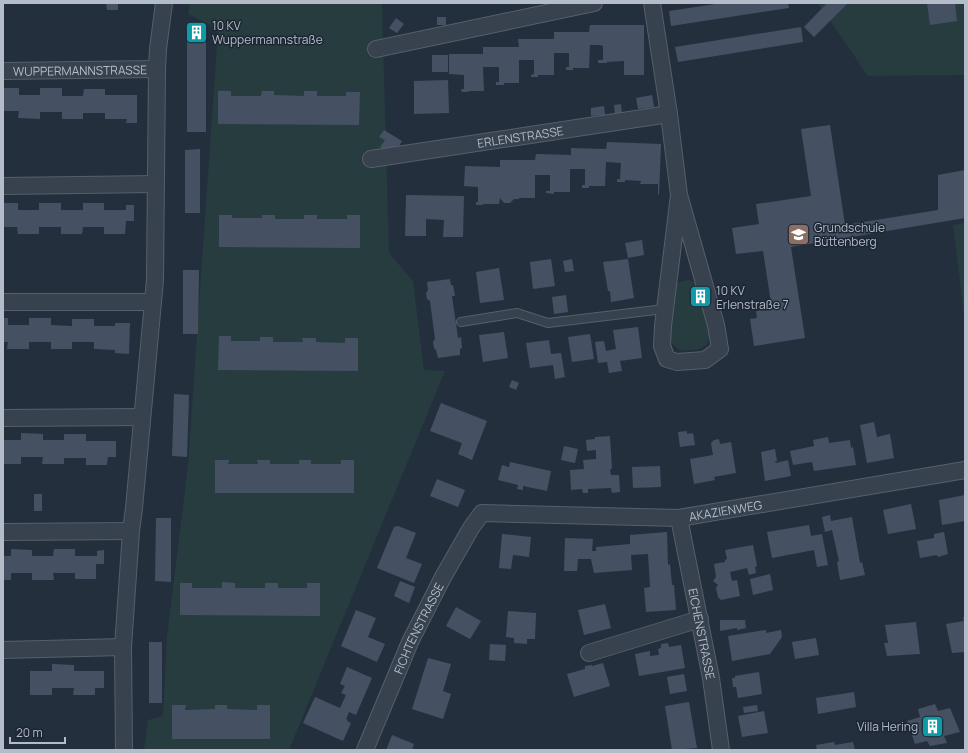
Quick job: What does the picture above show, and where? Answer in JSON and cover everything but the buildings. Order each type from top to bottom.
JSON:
[{"type":"street","name":"WUPPERMANNSTRASSE","points":[[124,750],[123,647],[131,532],[153,302],[155,257],[157,69],[164,3]]},
{"type":"street","points":[[376,48],[594,3]]},
{"type":"street","points":[[652,3],[670,114],[679,195],[716,325],[720,349],[705,360],[677,362],[667,359],[662,346],[664,309],[679,195]]},
{"type":"street","name":"WUPPERMANNSTRASSE","points":[[3,71],[157,69]]},
{"type":"street","name":"ERLENSTRASSE","points":[[371,159],[670,114]]},
{"type":"street","points":[[3,186],[156,184]]},
{"type":"street","points":[[3,302],[153,302]]},
{"type":"street","points":[[3,418],[142,417]]},
{"type":"street","name":"AKAZIENWEG","points":[[482,513],[679,518],[965,470]]},
{"type":"street","name":"FICHTENSTRASSE","points":[[365,750],[410,642],[470,528],[482,513]]},
{"type":"street","name":"EICHENSTRASSE","points":[[679,518],[711,678],[721,750]]},
{"type":"street","points":[[3,532],[131,532]]},
{"type":"street","points":[[589,652],[700,619]]},
{"type":"street","points":[[3,650],[123,647]]},
{"type":"lane","points":[[461,322],[517,313],[548,323],[664,309]]},
{"type":"green space","points":[[190,3],[382,3],[389,253],[413,281],[424,370],[445,371],[289,750],[144,750],[148,720],[163,716],[167,637],[188,465],[218,29],[188,14]]},
{"type":"green space","points":[[818,3],[965,3],[965,75],[868,76]]},
{"type":"green space","points":[[965,223],[965,322],[953,225]]},
{"type":"green space","points":[[689,280],[700,285],[708,317],[709,334],[708,341],[705,346],[700,349],[681,350],[670,340],[676,283]]},
{"type":"place","name":"10 KV Wuppermannstraße","points":[[196,32]]},
{"type":"place","name":"Grundschule Büttenberg","points":[[799,234]]},
{"type":"place","name":"10 KV Erlenstraße 7","points":[[701,297]]},
{"type":"place","name":"Villa Hering","points":[[933,726]]}]
